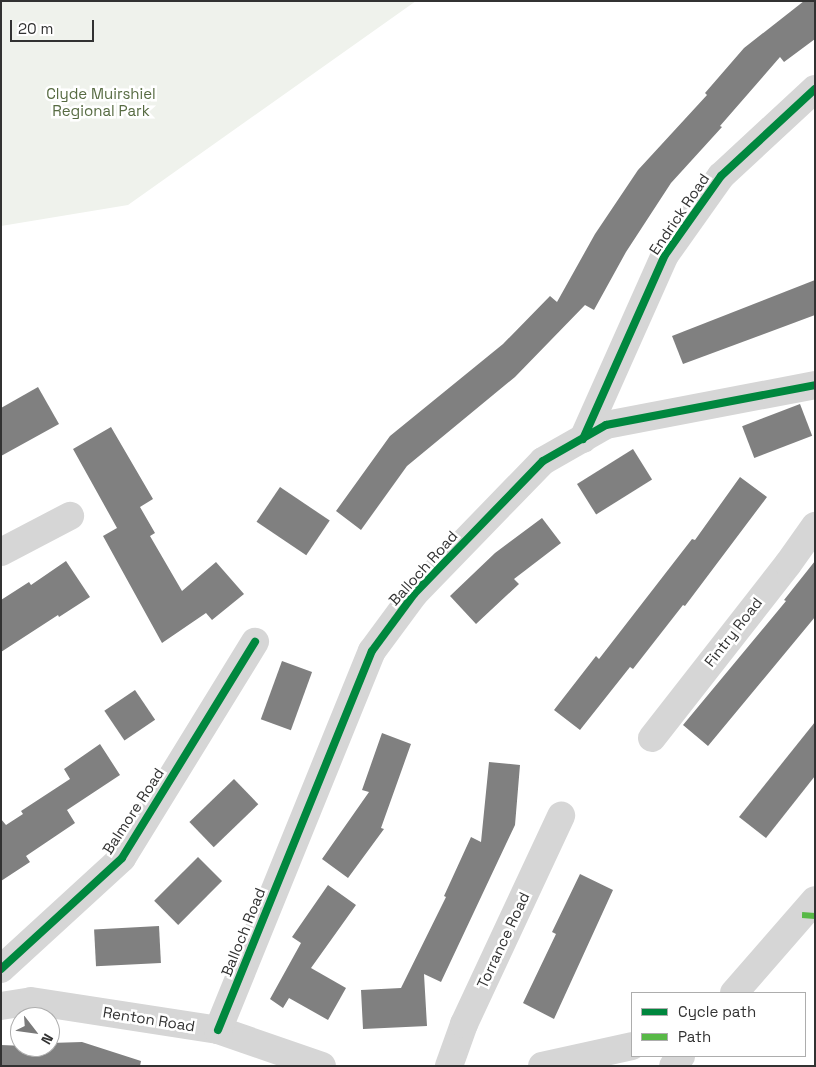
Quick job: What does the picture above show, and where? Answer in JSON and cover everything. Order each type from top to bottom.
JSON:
[{"type":"street","name":"Endrick Road","points":[[583,439],[666,255],[720,176],[815,89]]},
{"type":"street","name":"Balloch Road","points":[[218,1030],[372,651],[414,594],[543,460],[606,425],[815,384]]},
{"type":"street","points":[[1,552],[70,516]]},
{"type":"street","name":"Fintry Road","points":[[652,738],[788,564],[815,526]]},
{"type":"street","name":"Balmore Road","points":[[1,969],[122,858],[255,642]]},
{"type":"street","name":"Torrance Road","points":[[449,1066],[464,1024],[561,816]]},
{"type":"street","points":[[735,992],[815,900]]},
{"type":"street","name":"Renton Road","points":[[1,1006],[31,1000],[218,1030],[322,1066]]},
{"type":"street","points":[[542,1066],[631,1046]]},
{"type":"green space","name":"Clyde Muirshiel Regional Park","points":[[1,1],[416,1],[128,205],[1,226]]},
{"type":"building","points":[[804,1],[815,1],[815,39],[784,62],[780,57],[720,126],[722,127],[671,183],[626,252],[594,310],[585,305],[515,377],[407,466],[361,530],[336,511],[390,436],[503,344],[550,296],[557,302],[595,234],[638,170],[707,95],[705,93],[744,48]]},
{"type":"building","points":[[815,280],[815,315],[683,364],[672,336]]},
{"type":"building","points":[[38,387],[59,424],[1,456],[1,408]]},
{"type":"building","points":[[800,404],[812,436],[754,458],[742,426]]},
{"type":"building","points":[[111,427],[153,499],[140,507],[155,533],[150,536],[182,591],[216,562],[244,594],[212,620],[206,613],[162,643],[103,536],[117,528],[73,449]]},
{"type":"building","points":[[633,449],[652,480],[596,515],[577,484]]},
{"type":"building","points":[[740,477],[767,497],[685,606],[683,605],[633,669],[630,667],[580,730],[554,710],[596,656],[599,659],[692,539],[695,540]]},
{"type":"building","points":[[280,487],[330,521],[306,555],[257,522]]},
{"type":"building","points":[[542,518],[561,543],[514,579],[519,584],[476,624],[450,596],[495,553]]},
{"type":"building","points":[[66,561],[90,597],[59,617],[58,615],[1,652],[1,600],[29,582],[31,585]]},
{"type":"building","points":[[815,561],[815,617],[708,746],[683,725],[786,601],[784,600]]},
{"type":"building","points":[[282,661],[312,672],[291,730],[261,719]]},
{"type":"building","points":[[135,690],[155,720],[124,741],[104,711]]},
{"type":"building","points":[[815,722],[815,776],[766,838],[739,817]]},
{"type":"building","points":[[382,733],[411,744],[381,828],[384,829],[348,878],[322,859],[369,792],[362,790]]},
{"type":"building","points":[[100,744],[120,775],[67,810],[75,823],[26,856],[30,862],[1,881],[1,819],[6,825],[23,814],[21,811],[70,779],[64,769]]},
{"type":"building","points":[[489,762],[520,765],[515,825],[441,982],[424,974],[427,1026],[363,1029],[361,990],[401,988],[446,897],[444,896],[471,837],[481,842]]},
{"type":"building","points":[[234,779],[258,804],[214,847],[189,822]]},
{"type":"building","points":[[198,857],[222,881],[178,925],[154,901]]},
{"type":"building","points":[[580,874],[613,890],[554,1019],[523,1003],[556,934],[552,932]]},
{"type":"building","points":[[328,885],[356,905],[311,968],[346,988],[328,1020],[289,998],[283,1008],[270,999],[301,943],[292,937]]},
{"type":"building","points":[[159,926],[161,963],[96,966],[94,929]]},
{"type":"building","points":[[82,1042],[141,1061],[140,1066],[1,1066],[1,1045],[10,1045],[10,1057],[60,1057],[60,1043]]},
{"type":"marked path","points":[[802,915],[815,916]]},
{"type":"cycle path","points":[[583,439],[665,255],[721,176],[815,89]]},
{"type":"cycle path","points":[[218,1030],[372,651],[414,594],[543,461],[606,425],[815,385]]},
{"type":"cycle path","points":[[1,969],[122,858],[255,642]]}]
